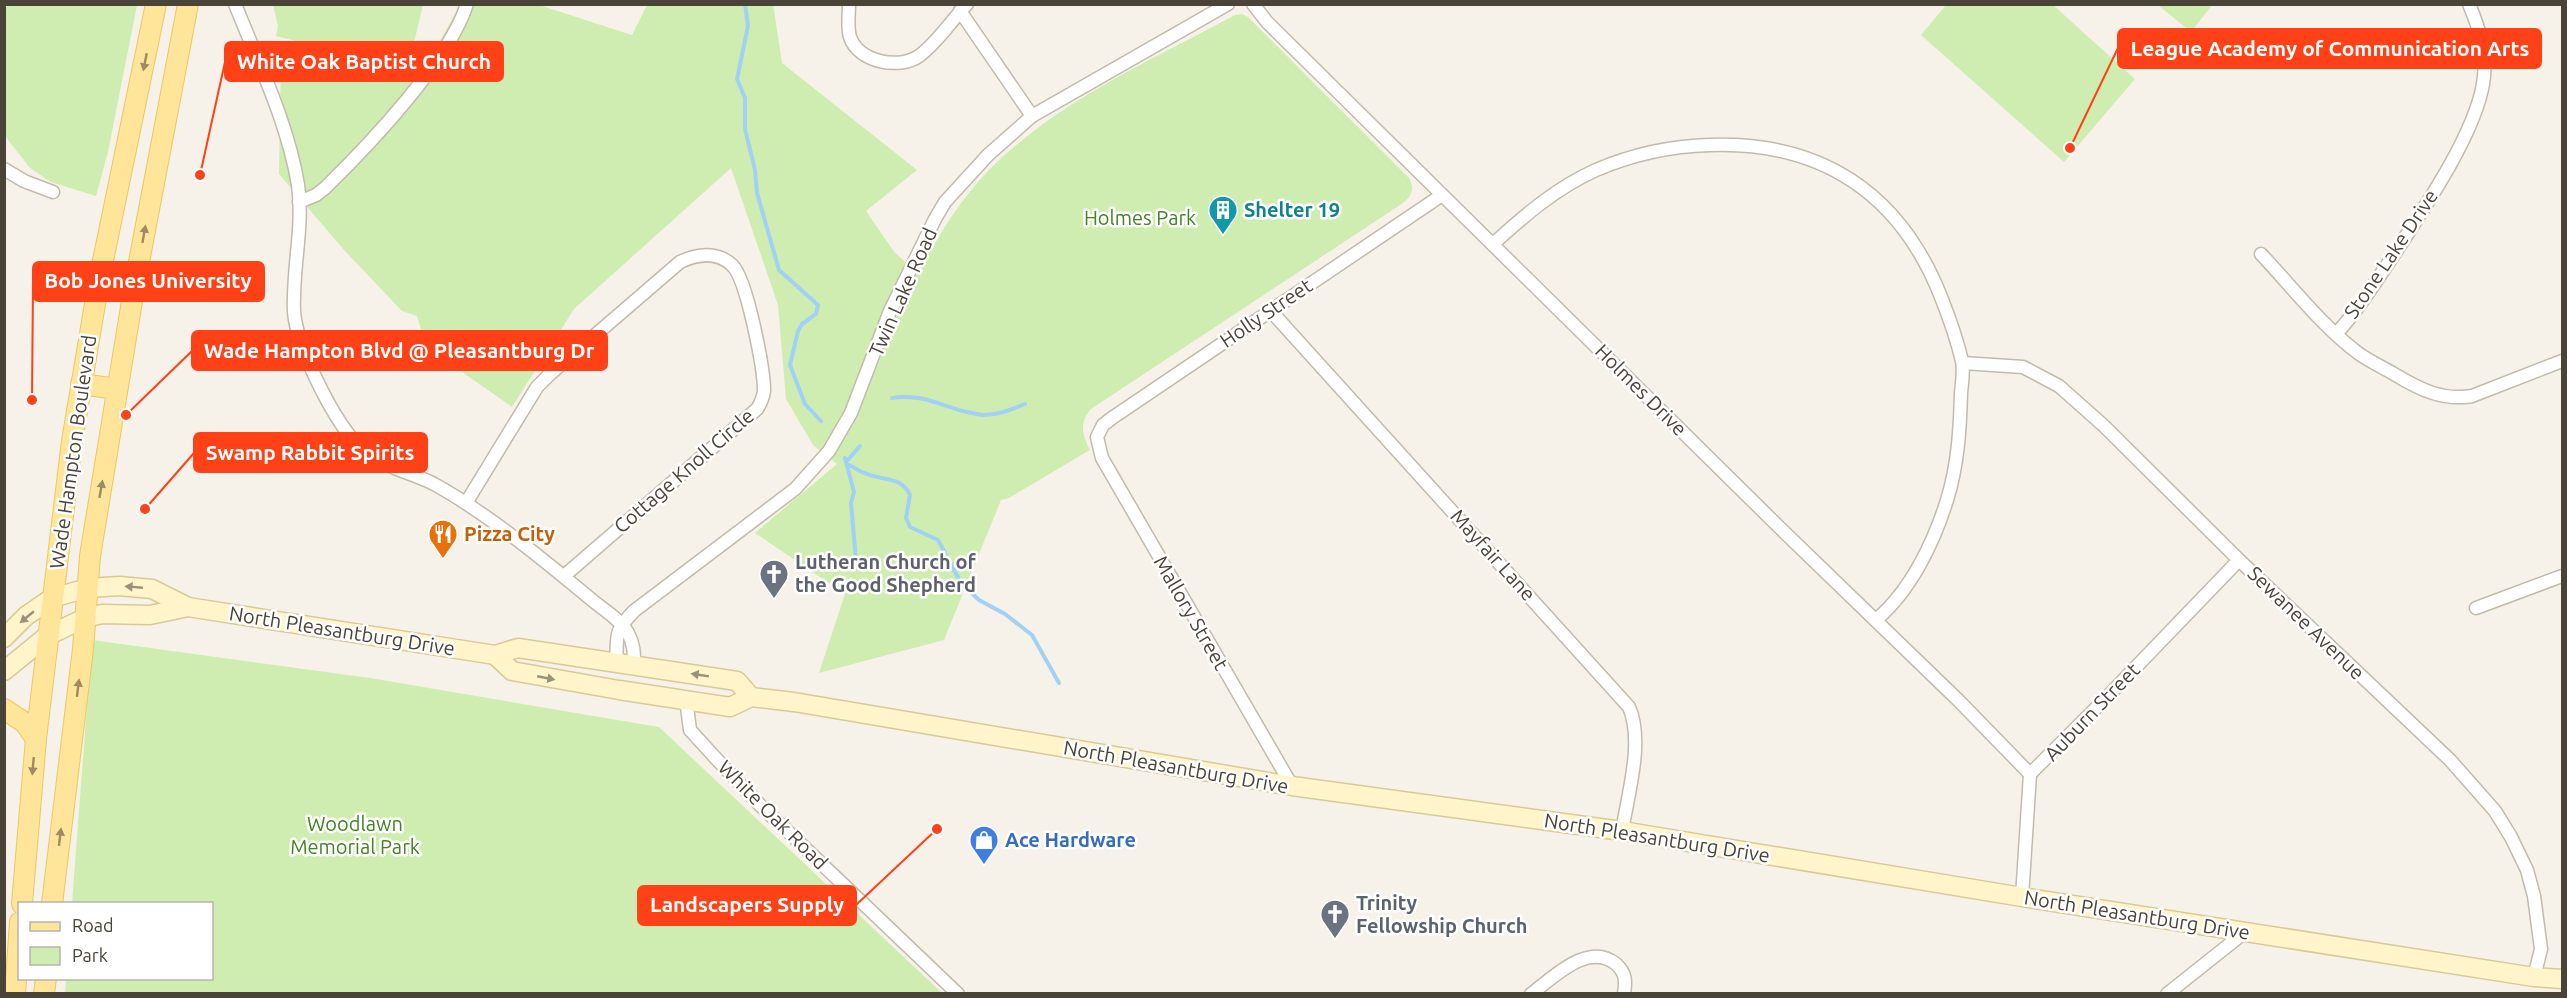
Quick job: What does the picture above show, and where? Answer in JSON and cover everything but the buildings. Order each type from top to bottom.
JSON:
[{"type":"main road","points":[[156,7],[187,9]]},
{"type":"main road","name":"Wade Hampton Boulevard","points":[[22,902],[51,598],[81,384],[99,280],[156,7]]},
{"type":"main road","name":"Wade Hampton Boulevard","points":[[51,902],[85,618],[90,556],[117,389],[187,9]]},
{"type":"main road","points":[[81,384],[117,389]]},
{"type":"main road","points":[[63,516],[96,519]]},
{"type":"main road","name":"North Pleasantburg Drive","points":[[4,638],[26,616],[51,598],[88,588],[119,586],[152,588],[188,607],[495,655],[518,648],[737,681],[751,697]]},
{"type":"main road","name":"North Pleasantburg Drive","points":[[4,671],[47,636],[85,618],[102,614],[150,615],[188,607]]},
{"type":"main road","name":"North Pleasantburg Drive","points":[[495,655],[512,671],[609,689],[730,707],[751,697],[805,704],[1292,786],[1622,831],[2022,897],[2534,977],[2562,979]]},
{"type":"main road","points":[[4,709],[25,723],[36,739]]},
{"type":"main road","points":[[15,993],[18,950]]},
{"type":"street","points":[[235,4],[285,132],[294,166],[299,202],[294,313],[312,369],[334,412],[355,442],[370,457],[425,480],[466,503],[564,576],[621,624],[634,647],[625,663]]},
{"type":"street","points":[[299,202],[325,188],[402,103],[442,54],[463,17],[467,4]]},
{"type":"street","points":[[849,4],[851,39],[859,51],[871,58],[893,63],[918,56],[964,8],[1032,116]]},
{"type":"street","name":"Twin Lake Road","points":[[621,624],[634,611],[795,489],[829,451],[855,404],[902,282],[945,202],[988,155],[1032,116],[1228,4]]},
{"type":"street","name":"Holmes Drive","points":[[1253,4],[1267,22],[1779,527],[1877,620],[2030,774]]},
{"type":"street","name":"Stone Lake Drive","points":[[2469,4],[2482,41],[2485,61],[2478,102],[2465,134],[2429,201],[2353,315],[2336,334],[2359,354],[2412,386],[2439,397],[2458,399],[2472,396],[2562,361]]},
{"type":"street","points":[[1493,244],[1552,194],[1597,170],[1630,158],[1691,145],[1751,145],[1779,148],[1822,163],[1846,177],[1876,200],[1900,223],[1924,258],[1934,279],[1963,363],[1959,449],[1953,482],[1941,517],[1917,567],[1877,620]]},
{"type":"street","points":[[4,170],[52,192]]},
{"type":"street","name":"Holly Street","points":[[1097,437],[1103,425],[1112,418],[1442,195]]},
{"type":"street","points":[[2261,254],[2336,334]]},
{"type":"street","name":"Cottage Knoll Circle","points":[[466,503],[537,387],[550,374],[680,262],[707,255],[730,263],[741,278],[763,369],[762,401],[757,409],[564,576]]},
{"type":"street","name":"Mayfair Lane","points":[[1270,310],[1629,707],[1635,721],[1636,738],[1622,831]]},
{"type":"street","name":"Sewanee Avenue","points":[[1963,363],[2023,367],[2059,386],[2104,426],[2239,560],[2450,760],[2494,811],[2520,853],[2534,896],[2541,949],[2534,977]]},
{"type":"street","name":"Mallory Street","points":[[1097,437],[1102,458],[1292,786]]},
{"type":"street","name":"Auburn Street","points":[[2022,897],[2030,774],[2239,560]]},
{"type":"street","points":[[2476,608],[2562,576]]},
{"type":"street","points":[[621,624],[616,634],[625,663]]},
{"type":"street","name":"White Oak Road","points":[[686,699],[690,730],[722,765],[879,920],[958,993]]},
{"type":"street","points":[[2167,993],[2245,932]]},
{"type":"street","points":[[1531,993],[1583,958],[1595,956],[1607,959],[1620,968],[1626,980],[1624,993]]},
{"type":"green space","points":[[5,4],[137,5],[108,152],[96,196],[51,182],[30,168],[5,136]]},
{"type":"green space","name":"Holmes Park","points":[[773,4],[782,63],[917,170],[866,211],[895,253],[919,273],[958,207],[988,171],[1015,146],[1074,103],[1105,84],[1235,15],[1242,14],[1248,17],[1409,178],[1412,187],[1407,200],[1400,205],[1091,409],[1083,424],[1085,439],[1090,450],[1009,498],[1001,500],[944,640],[819,673],[845,594],[755,533],[837,464],[813,445],[786,399],[778,305],[731,168],[574,309],[512,407],[426,347],[417,316],[402,311],[344,250],[279,174],[281,55],[419,79],[460,5],[539,5],[632,35],[647,5]]},
{"type":"green space","points":[[273,5],[423,5],[412,51],[414,59],[420,65],[415,75],[388,51],[385,63],[276,36],[278,26]]},
{"type":"green space","points":[[1946,5],[2053,5],[2135,79],[2064,162],[1921,35]]},
{"type":"green space","points":[[2158,5],[2212,5],[2191,32]]},
{"type":"green space","name":"Woodlawn Memorial Park","points":[[92,640],[370,678],[659,727],[942,993],[65,994],[66,980],[213,980],[213,902],[72,902]]},
{"type":"waterway","points":[[745,4],[748,26],[737,79],[745,98],[745,129],[755,170],[757,193],[779,270],[818,305],[816,314],[802,324],[798,331],[790,365],[805,404],[821,421]]},
{"type":"waterway","points":[[892,398],[929,400],[961,411],[984,415],[1000,413],[1025,404]]},
{"type":"waterway","points":[[847,461],[860,446]]},
{"type":"waterway","points":[[845,458],[854,492],[851,503],[856,560]]},
{"type":"waterway","points":[[849,465],[867,474],[897,482],[906,489],[910,495],[906,518],[910,527],[938,540],[961,583],[979,600],[1005,614],[1032,635],[1059,683]]},
{"type":"place","name":"League Academy of Communication Arts","points":[[2070,148]]},
{"type":"place","name":"White Oak Baptist Church","points":[[200,175]]},
{"type":"place","name":"Shelter 19","points":[[1223,236]]},
{"type":"place","name":"Bob Jones University","points":[[32,400]]},
{"type":"place","name":"Wade Hampton Blvd @ Pleasantburg Dr","points":[[126,415]]},
{"type":"place","name":"Swamp Rabbit Spirits","points":[[145,509]]},
{"type":"place","name":"Pizza City","points":[[443,560]]},
{"type":"place","name":"Lutheran Church of the Good Shepherd","points":[[774,600]]},
{"type":"place","name":"Landscapers Supply","points":[[937,829]]},
{"type":"place","name":"Ace Hardware","points":[[984,866]]},
{"type":"place","name":"Trinity Fellowship Church","points":[[1335,940]]}]
